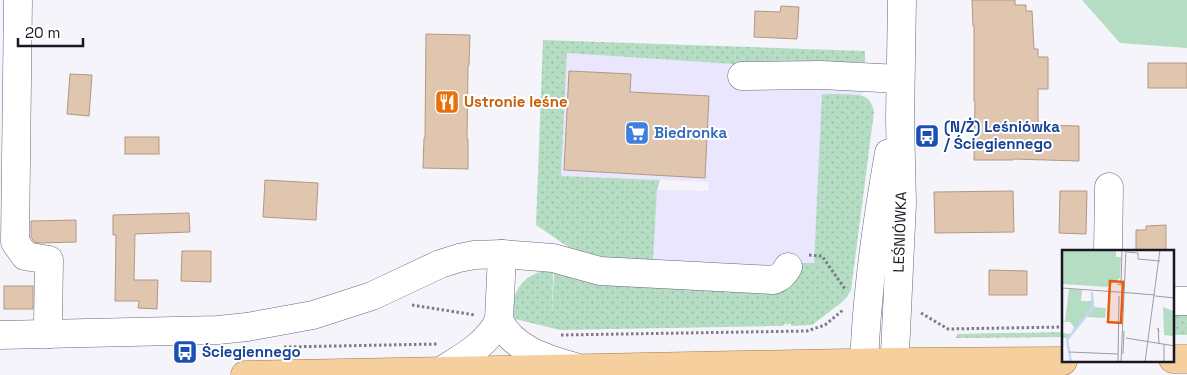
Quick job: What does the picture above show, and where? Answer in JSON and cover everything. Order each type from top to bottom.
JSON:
[{"type":"main road","points":[[1174,359],[1187,359]]},
{"type":"main road","points":[[244,375],[579,368],[864,369],[1062,360]]},
{"type":"street","points":[[18,0],[16,242],[24,256],[49,260],[48,323],[50,334]]},
{"type":"street","name":"LEŚNIÓWKA","points":[[894,368],[902,203],[900,84],[902,0]]},
{"type":"street","points":[[742,76],[821,75],[900,84]]},
{"type":"street","name":"LEŚNIÓWKA","points":[[864,369],[857,301],[880,204],[900,84]]},
{"type":"street","points":[[1108,250],[1110,187]]},
{"type":"street","points":[[441,371],[471,353],[489,337],[489,318],[502,254]]},
{"type":"street","points":[[0,335],[218,330],[247,327],[313,315],[355,302],[440,264],[474,255],[502,254],[553,258],[600,271],[774,280],[780,278],[796,261]]},
{"type":"street","points":[[1174,301],[1187,301]]},
{"type":"street","points":[[489,318],[511,338],[528,349],[546,359],[579,368]]},
{"type":"path","points":[[556,336],[807,331],[825,325],[857,301],[822,256],[796,261]]},
{"type":"path","points":[[409,305],[489,318]]},
{"type":"path","points":[[898,310],[918,311],[948,328],[1062,327]]},
{"type":"shaded area","points":[[567,53],[733,64],[759,58],[865,62],[862,96],[846,95],[822,100],[814,264],[796,279],[792,285],[781,291],[653,261],[657,190],[708,191],[709,182],[561,176]]},
{"type":"green space","points":[[1082,0],[1187,0],[1187,48],[1120,43]]},
{"type":"green space","points":[[543,40],[865,51],[865,62],[733,64],[567,53],[561,176],[660,180],[657,190],[653,261],[583,257],[536,225]]},
{"type":"green space","points":[[822,94],[863,96],[871,103],[874,112],[851,290],[841,303],[812,325],[791,326],[791,324],[788,324],[787,326],[786,323],[783,326],[560,330],[515,319],[513,312],[514,298],[520,286],[530,276],[543,272],[553,271],[552,318],[554,272],[781,291],[786,289],[795,280],[797,263],[814,263]]},
{"type":"green space","points":[[1174,311],[1187,311],[1187,335],[1174,335]]},
{"type":"green space","points":[[1062,332],[1062,337],[956,338],[957,334]]},
{"type":"building","points":[[972,0],[1015,0],[1015,5],[1026,5],[1026,11],[1032,11],[1034,49],[1038,49],[1038,57],[1048,57],[1048,89],[1038,89],[1038,125],[1079,126],[1079,161],[974,160],[975,101]]},
{"type":"building","points":[[781,6],[799,7],[797,39],[754,37],[755,11],[780,12]]},
{"type":"building","name":"Ustronie leśne","points":[[426,34],[470,35],[468,66],[468,169],[423,168]]},
{"type":"building","points":[[1148,63],[1187,63],[1187,88],[1148,88]]},
{"type":"building","name":"Biedronka","points":[[569,71],[631,74],[630,92],[709,96],[705,178],[564,170]]},
{"type":"building","points":[[70,74],[92,75],[89,116],[67,114]]},
{"type":"building","points":[[125,137],[159,137],[159,154],[125,154]]},
{"type":"building","points":[[265,180],[318,183],[316,220],[263,217]]},
{"type":"building","points":[[1013,191],[1014,232],[935,233],[934,192]]},
{"type":"building","points":[[1060,191],[1087,191],[1086,234],[1059,233]]},
{"type":"building","points":[[189,213],[190,232],[135,234],[134,280],[158,280],[157,309],[138,308],[139,301],[115,301],[116,235],[113,235],[113,215]]},
{"type":"building","points":[[76,220],[76,242],[39,243],[34,242],[31,237],[31,221]]},
{"type":"building","points":[[1166,225],[1166,250],[1136,250],[1136,230],[1146,230],[1146,226]]},
{"type":"building","points":[[182,251],[211,251],[211,282],[181,281]]},
{"type":"building","points":[[989,270],[1027,271],[1027,295],[989,295]]},
{"type":"building","points":[[4,286],[33,286],[33,309],[4,309]]},
{"type":"place","name":"Ustronie leśne","points":[[447,102]]},
{"type":"place","name":"Biedronka","points":[[637,133]]},
{"type":"place","name":"(N/Ż) Leśniówka / Ściegiennego","points":[[927,136]]},
{"type":"place","name":"Ściegiennego","points":[[185,352]]}]
